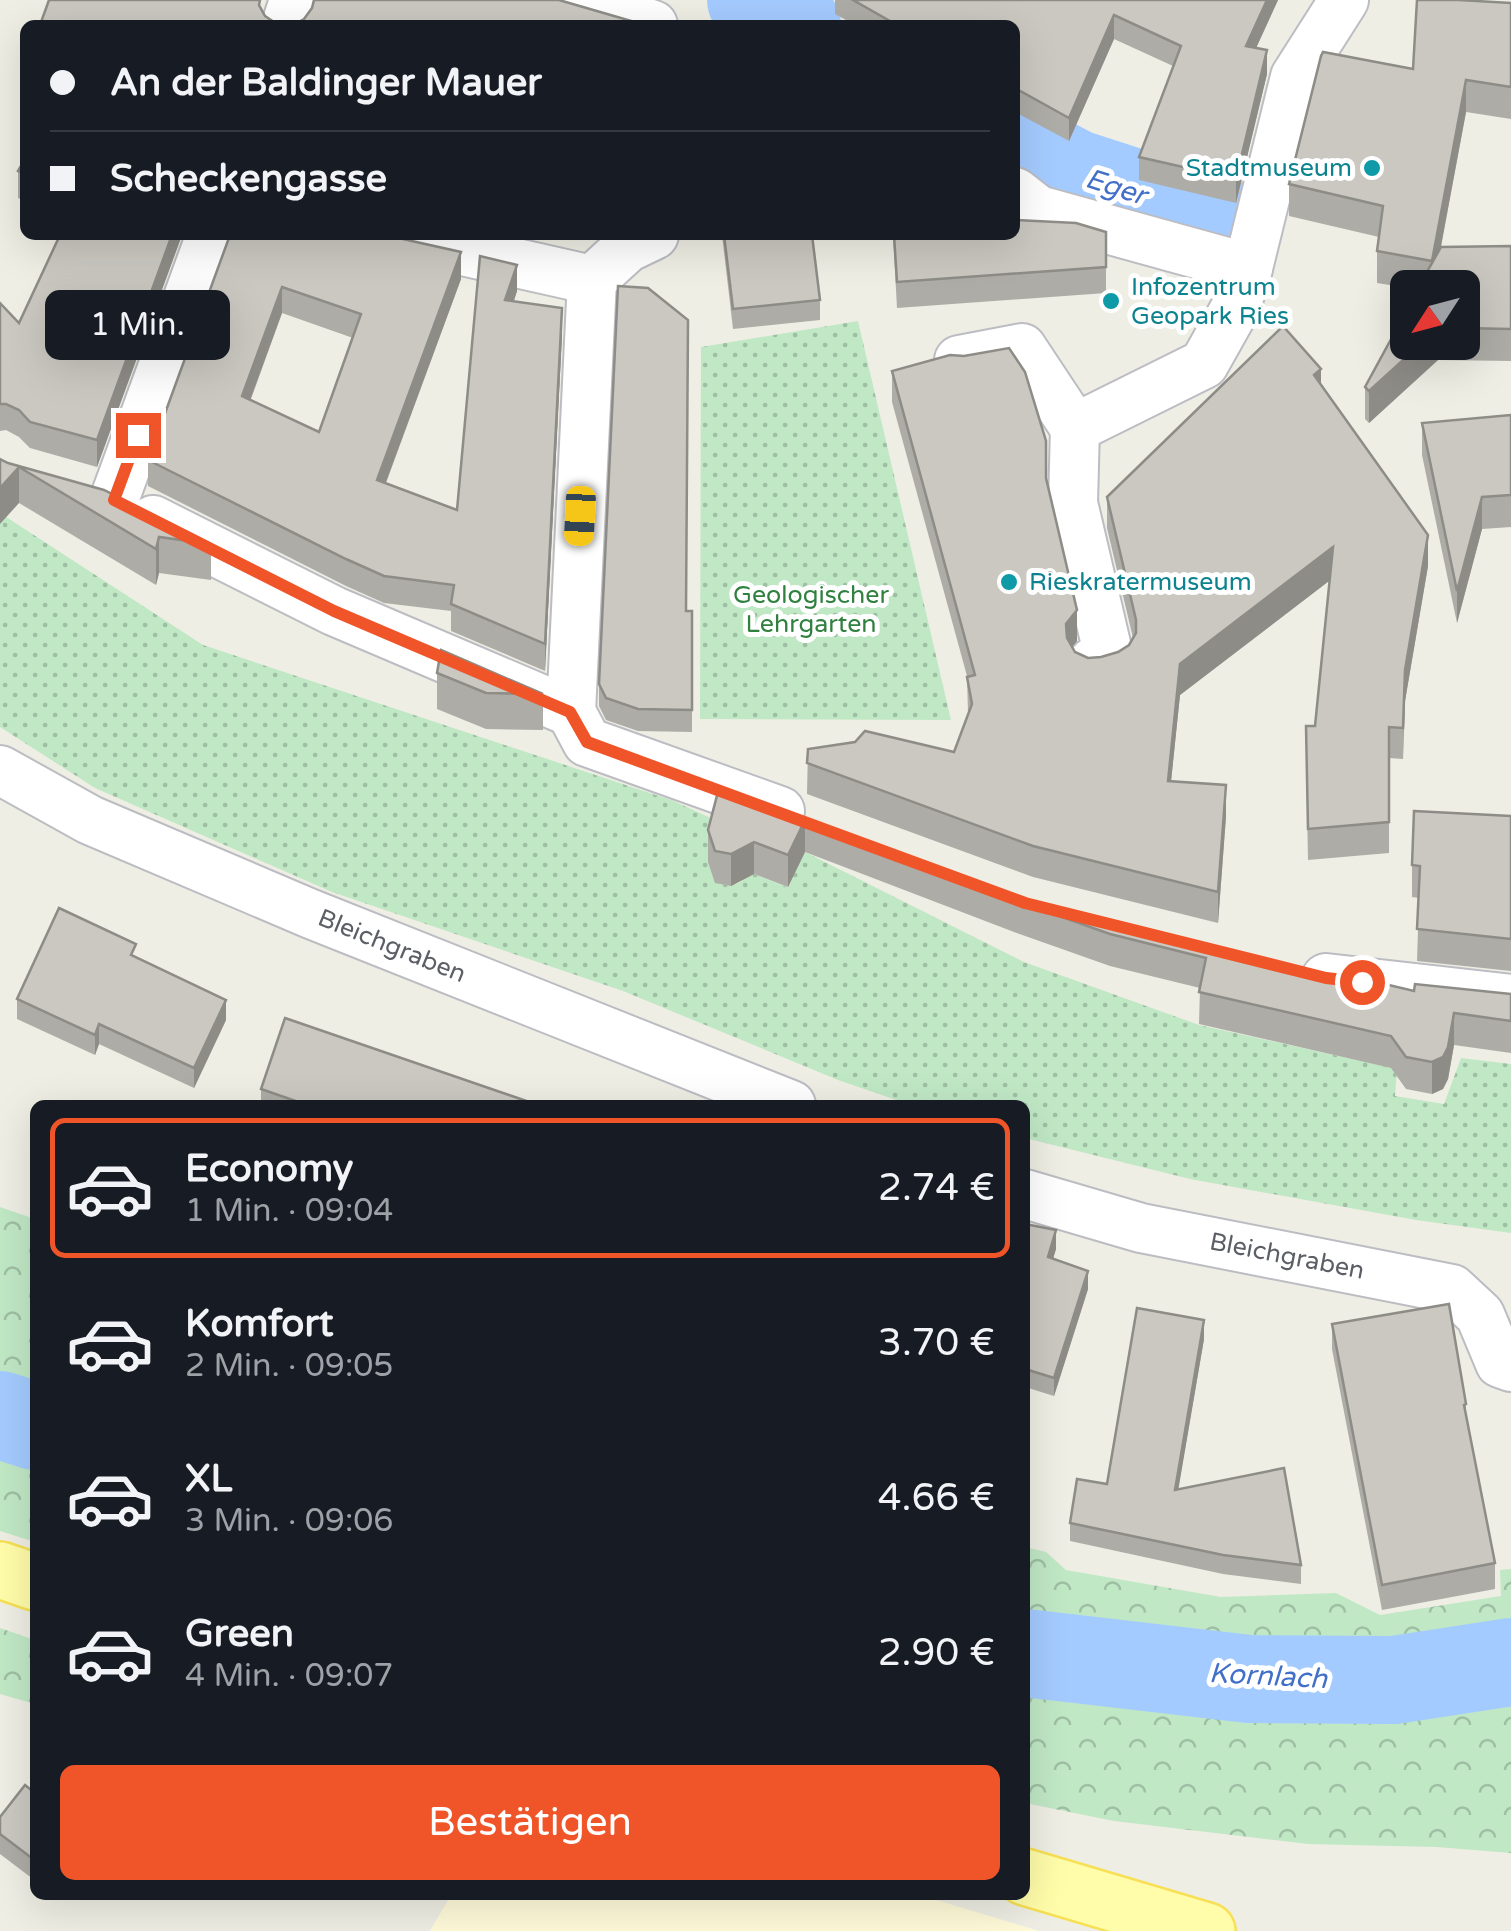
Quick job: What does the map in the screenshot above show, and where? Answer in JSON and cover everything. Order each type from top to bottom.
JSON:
[{"type":"main road","points":[[0,1570],[30,1580]]},
{"type":"main road","points":[[1030,1878],[1207,1931]]},
{"type":"street","points":[[581,0],[639,20]]},
{"type":"street","points":[[1075,428],[1204,364],[1236,307],[1295,77],[1344,0]]},
{"type":"street","points":[[1023,205],[1248,268]]},
{"type":"street","points":[[114,500],[209,240]]},
{"type":"street","points":[[414,240],[592,280]]},
{"type":"street","points":[[644,240],[627,248],[592,280],[570,712],[587,742],[819,826]]},
{"type":"street","points":[[959,360],[1022,348],[1075,428],[1073,504],[1110,658],[1093,662]]},
{"type":"street","points":[[65,487],[114,500],[334,611],[570,712]]},
{"type":"street","name":"Bleichgraben","points":[[0,770],[90,820],[277,900],[779,1100]]},
{"type":"street","points":[[1289,969],[1326,978],[1511,999]]},
{"type":"street","name":"Bleichgraben","points":[[1030,1195],[1142,1228],[1452,1289],[1480,1315],[1500,1363],[1511,1367]]},
{"type":"shaded area","points":[[448,1900],[937,1900],[1039,1931],[430,1931]]},
{"type":"green space","name":"Geologischer Lehrgarten","points":[[858,321],[951,720],[700,719],[701,347]]},
{"type":"green space","points":[[0,513],[203,645],[671,800],[720,822],[720,884],[737,884],[749,872],[787,887],[805,852],[1024,962],[1199,1025],[1397,1069],[1395,1096],[1444,1104],[1461,1058],[1511,1064],[1511,1233],[1190,1179],[1030,1139],[1030,1100],[896,1100],[838,1080],[623,991],[332,892],[95,788],[0,727]]},
{"type":"green space","points":[[0,1207],[30,1217],[30,1540],[0,1531]]},
{"type":"green space","points":[[1030,1548],[1046,1552],[1066,1570],[1221,1597],[1336,1593],[1380,1615],[1501,1596],[1500,1570],[1511,1569],[1511,1853],[1308,1844],[1114,1821],[1030,1804]]},
{"type":"green space","points":[[0,1628],[30,1638],[30,1703],[0,1694]]},
{"type":"building","points":[[49,0],[260,0],[265,16],[271,20],[42,20]]},
{"type":"building","points":[[314,0],[559,0],[628,20],[302,20]]},
{"type":"building","points":[[853,0],[1267,0],[1246,46],[1267,50],[1236,179],[1139,157],[1181,46],[1114,15],[1069,118],[1020,91],[1020,20],[888,20]]},
{"type":"building","points":[[1417,0],[1511,3],[1511,87],[1466,80],[1432,261],[1377,251],[1383,206],[1289,184],[1323,52],[1413,69]]},
{"type":"building","points":[[1020,220],[1076,223],[1106,232],[1106,267],[897,282],[894,240],[1020,240]]},
{"type":"building","points":[[58,240],[170,240],[97,440],[30,422],[19,410],[0,404],[0,303],[19,323]]},
{"type":"building","points":[[228,240],[407,240],[461,252],[377,480],[457,510],[480,256],[517,265],[505,300],[562,308],[545,644],[451,604],[454,585],[384,576],[148,460]],"holes":[[[282,287],[361,314],[319,432],[242,396]]]},
{"type":"building","points":[[725,240],[813,240],[820,300],[733,309]]},
{"type":"building","points":[[1511,246],[1511,329],[1480,328],[1480,270],[1428,270],[1441,247]]},
{"type":"building","points":[[618,286],[648,288],[688,320],[686,611],[692,611],[692,710],[638,709],[606,698],[599,684]]},
{"type":"building","points":[[1283,326],[1321,369],[1314,375],[1428,535],[1405,670],[1403,728],[1389,727],[1389,822],[1308,829],[1306,726],[1315,726],[1333,547],[1180,664],[1168,781],[1226,785],[1218,892],[1033,846],[807,763],[808,749],[855,742],[865,731],[954,752],[972,704],[967,677],[975,675],[892,371],[950,355],[1009,348],[1025,372],[1046,441],[1046,478],[1077,610],[1066,624],[1067,638],[1075,652],[1088,658],[1101,657],[1129,645],[1136,633],[1107,497]]},
{"type":"building","points":[[1390,341],[1390,360],[1403,360],[1369,391],[1365,387]]},
{"type":"building","points":[[1511,415],[1511,495],[1482,497],[1457,591],[1422,423]]},
{"type":"building","points":[[0,459],[104,490],[211,544],[159,537],[156,549],[19,467],[0,488]]},
{"type":"building","points":[[441,650],[543,694],[486,693],[437,673]]},
{"type":"building","points":[[719,788],[1016,897],[1319,973],[1414,991],[1415,984],[1511,994],[1511,1021],[1454,1013],[1443,1057],[1432,1062],[1406,1057],[1391,1036],[1199,992],[1206,958],[1110,934],[805,820],[788,855],[754,842],[731,854],[715,851],[708,830]]},
{"type":"building","points":[[1414,811],[1511,816],[1511,939],[1417,929],[1420,866],[1412,865]]},
{"type":"building","points":[[59,908],[136,944],[131,955],[226,1000],[194,1068],[99,1024],[95,1035],[17,999]]},
{"type":"building","points":[[285,1018],[523,1100],[293,1100],[261,1089]]},
{"type":"building","points":[[1030,1225],[1056,1230],[1048,1257],[1088,1271],[1054,1378],[1030,1371]]},
{"type":"building","points":[[1449,1304],[1495,1563],[1382,1585],[1332,1324]]},
{"type":"building","points":[[1137,1308],[1204,1320],[1175,1490],[1284,1468],[1301,1565],[1223,1555],[1070,1523],[1077,1479],[1107,1484]]},
{"type":"building","points":[[25,1785],[30,1789],[30,1857],[0,1834],[0,1817]]},
{"type":"waterway","name":"Eger","points":[[751,0],[788,20]]},
{"type":"waterway","name":"Eger","points":[[1020,145],[1074,173],[1222,221]]},
{"type":"waterway","name":"Kornlach","points":[[0,1415],[30,1424]]},
{"type":"waterway","name":"Kornlach","points":[[1030,1654],[1249,1679],[1394,1680],[1511,1662]]},
{"type":"place","name":"Stadtmuseum","points":[[1372,168]]},
{"type":"place","name":"Infozentrum Geopark Ries","points":[[1111,301]]},
{"type":"place","name":"Rieskratermuseum","points":[[1009,582]]},
{"type":"route","points":[[138,435],[114,500],[334,611],[570,712],[587,742],[1025,903],[1326,978],[1362,982]]}]
